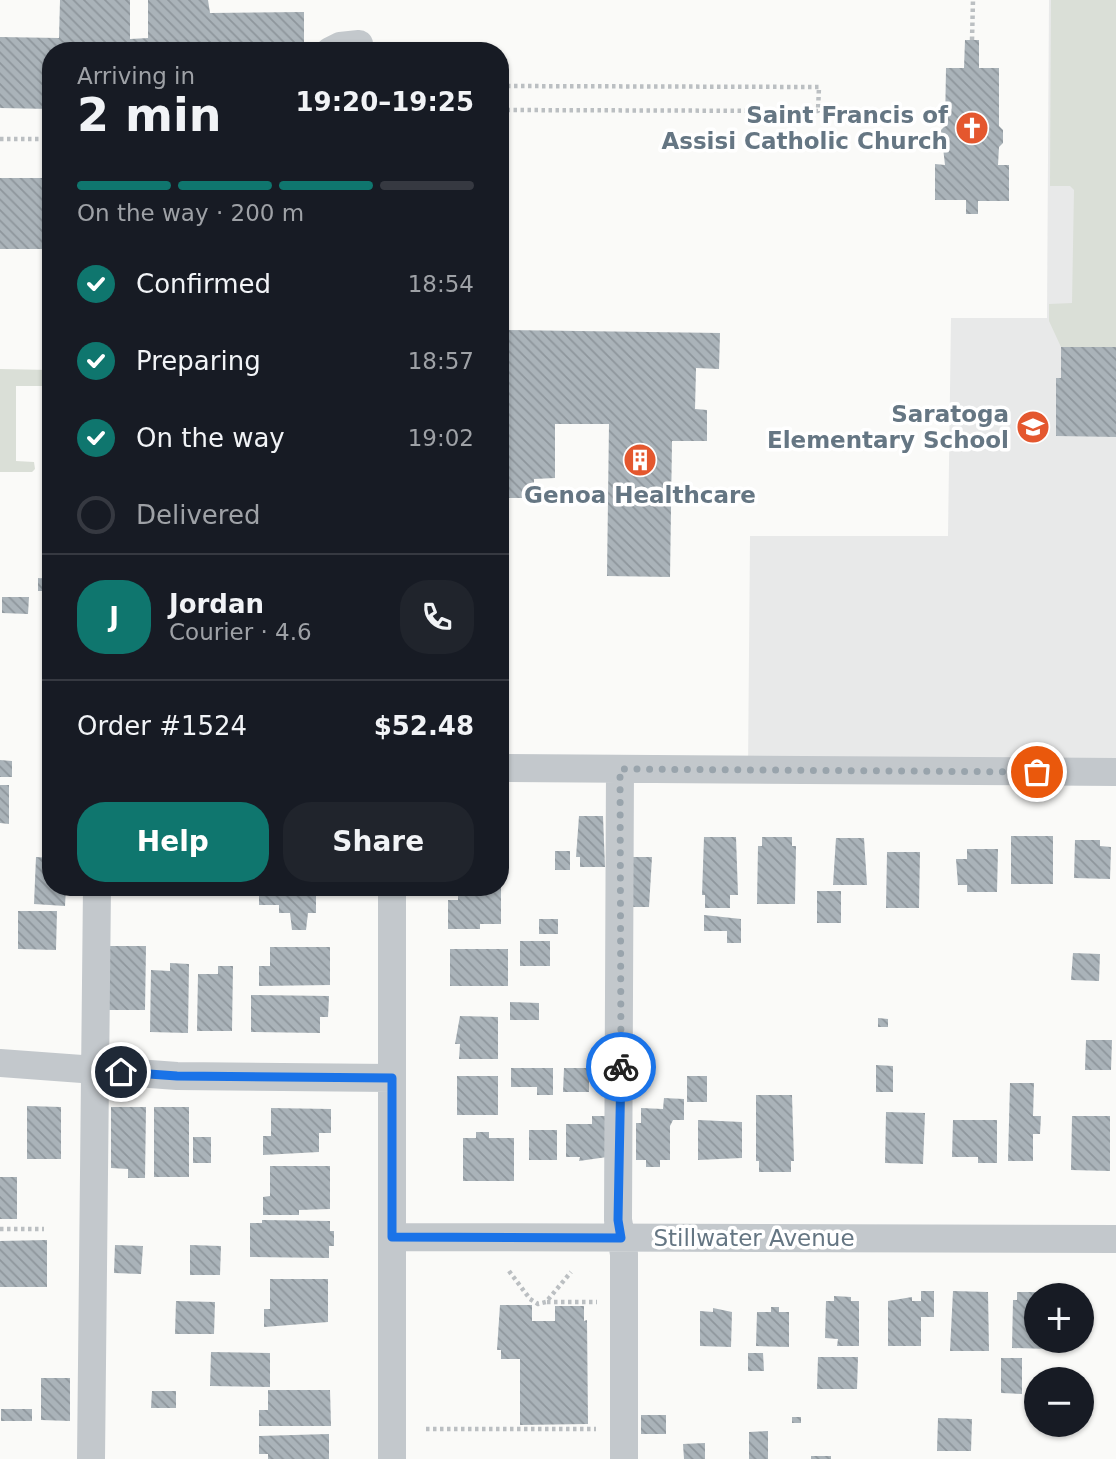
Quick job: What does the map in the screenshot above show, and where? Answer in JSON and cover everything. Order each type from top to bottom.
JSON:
[{"type":"street","points":[[509,768],[1116,772]]},
{"type":"street","points":[[620,769],[618,1220],[621,1238],[624,1459]]},
{"type":"street","points":[[91,1459],[97,896]]},
{"type":"street","points":[[392,896],[392,1459]]},
{"type":"street","points":[[0,1063],[177,1076],[392,1078]]},
{"type":"street","name":"Stillwater Avenue","points":[[392,1237],[1116,1238]]},
{"type":"path","points":[[972,40],[973,0]]},
{"type":"path","points":[[509,86],[819,87],[818,110],[509,110]]},
{"type":"path","points":[[0,139],[42,139]]},
{"type":"path","points":[[0,1229],[44,1229]]},
{"type":"path","points":[[509,1271],[534,1303],[598,1302]]},
{"type":"path","points":[[546,1302],[571,1272]]},
{"type":"path","points":[[598,1292],[598,1311]]},
{"type":"path","points":[[426,1429],[590,1431],[597,1428],[598,1420]]},
{"type":"shaded area","name":"Saratoga Elementary School","points":[[1049,0],[1116,0],[1116,772],[748,770],[750,536],[948,536],[951,318],[1047,318]]},
{"type":"shaded area","points":[[1051,0],[1116,0],[1116,347],[1061,347],[1049,321],[1049,304],[1072,303],[1074,190],[1070,186],[1050,186]]},
{"type":"shaded area","points":[[0,369],[42,370],[42,386],[16,386],[16,461],[34,462],[35,469],[32,472],[0,472]]},
{"type":"building","points":[[60,0],[130,0],[130,39],[148,38],[148,0],[208,0],[210,13],[304,12],[304,42],[42,42],[42,109],[0,108],[0,37],[59,38]]},
{"type":"building","name":"Saint Francis of Assisi Catholic Church","points":[[965,40],[979,40],[979,68],[999,68],[999,126],[1003,130],[1003,143],[999,147],[998,165],[1009,165],[1009,201],[978,201],[978,214],[966,214],[966,200],[935,200],[935,164],[945,165],[941,130],[945,126],[946,68],[964,68]]},
{"type":"building","points":[[0,178],[42,178],[42,249],[0,249]]},
{"type":"building","name":"Genoa Healthcare","points":[[509,330],[720,333],[719,369],[696,368],[695,409],[707,410],[707,441],[672,441],[670,577],[607,576],[609,424],[555,424],[555,478],[534,479],[534,498],[509,498]]},
{"type":"building","points":[[1061,347],[1116,347],[1116,437],[1056,436],[1056,378],[1061,378]]},
{"type":"building","points":[[38,578],[42,578],[42,591],[38,591]]},
{"type":"building","points":[[2,597],[29,597],[28,614],[2,613]]},
{"type":"building","points":[[0,760],[12,761],[12,777],[0,777]]},
{"type":"building","points":[[0,785],[9,785],[9,824],[0,823]]},
{"type":"building","points":[[579,816],[603,816],[605,867],[580,867],[580,857],[576,857]]},
{"type":"building","points":[[1011,836],[1053,836],[1053,884],[1011,884]]},
{"type":"building","points":[[704,837],[736,837],[738,895],[730,895],[730,908],[705,908],[705,895],[702,895]]},
{"type":"building","points":[[762,837],[792,837],[792,846],[796,846],[795,904],[757,904],[758,846],[762,846]]},
{"type":"building","points":[[836,838],[864,838],[867,885],[833,885]]},
{"type":"building","points":[[1075,840],[1100,840],[1100,846],[1111,847],[1110,879],[1074,878]]},
{"type":"building","points":[[967,849],[998,849],[997,892],[967,892],[967,885],[958,885],[956,859],[967,859]]},
{"type":"building","points":[[555,851],[570,851],[570,870],[555,870]]},
{"type":"building","points":[[887,852],[920,852],[919,908],[886,908]]},
{"type":"building","points":[[36,857],[42,857],[42,896],[66,896],[65,906],[34,904]]},
{"type":"building","points":[[622,857],[652,857],[649,907],[623,907]]},
{"type":"building","points":[[817,891],[841,891],[841,923],[817,923]]},
{"type":"building","points":[[259,896],[316,896],[316,913],[308,913],[306,930],[292,930],[290,913],[279,913],[279,905],[259,905]]},
{"type":"building","points":[[458,896],[501,896],[501,924],[480,924],[480,929],[448,929],[448,900],[458,900]]},
{"type":"building","points":[[18,911],[57,911],[56,950],[18,949]]},
{"type":"building","points":[[704,915],[741,919],[741,943],[727,943],[727,931],[704,931]]},
{"type":"building","points":[[539,919],[558,919],[558,934],[539,934]]},
{"type":"building","points":[[520,941],[550,941],[550,966],[520,966]]},
{"type":"building","points":[[109,946],[146,946],[145,1010],[109,1010]]},
{"type":"building","points":[[270,947],[330,947],[330,985],[259,986],[259,966],[270,966]]},
{"type":"building","points":[[450,949],[508,949],[508,986],[450,986]]},
{"type":"building","points":[[1073,953],[1100,954],[1099,981],[1071,980]]},
{"type":"building","points":[[170,963],[189,964],[188,1033],[150,1032],[151,970],[170,971]]},
{"type":"building","points":[[218,966],[233,966],[232,1031],[197,1031],[198,974],[218,974]]},
{"type":"building","points":[[251,995],[329,996],[328,1017],[320,1017],[320,1033],[251,1032]]},
{"type":"building","points":[[510,1002],[539,1003],[539,1020],[510,1020]]},
{"type":"building","points":[[460,1016],[498,1017],[498,1059],[459,1059],[460,1044],[455,1044]]},
{"type":"building","points":[[878,1018],[888,1019],[888,1027],[878,1027]]},
{"type":"building","points":[[1086,1040],[1112,1040],[1111,1070],[1085,1070]]},
{"type":"building","points":[[876,1065],[893,1066],[893,1092],[876,1092]]},
{"type":"building","points":[[631,1067],[640,1067],[640,1080],[630,1080]]},
{"type":"building","points":[[511,1068],[553,1068],[553,1095],[537,1095],[537,1087],[511,1087]]},
{"type":"building","points":[[564,1068],[589,1068],[589,1092],[563,1092]]},
{"type":"building","points":[[457,1076],[498,1076],[498,1115],[457,1115]]},
{"type":"building","points":[[687,1076],[707,1076],[707,1102],[687,1102]]},
{"type":"building","points":[[1010,1083],[1034,1083],[1033,1116],[1041,1116],[1040,1134],[1033,1134],[1033,1161],[1008,1161]]},
{"type":"building","points":[[756,1095],[792,1095],[794,1161],[791,1161],[791,1172],[759,1172],[759,1161],[756,1161]]},
{"type":"building","points":[[664,1098],[684,1099],[684,1120],[673,1120],[670,1126],[670,1160],[660,1160],[660,1167],[646,1167],[646,1160],[636,1160],[636,1123],[641,1123],[641,1108],[663,1109]]},
{"type":"building","points":[[27,1106],[61,1107],[61,1159],[27,1159]]},
{"type":"building","points":[[111,1107],[146,1107],[145,1178],[128,1178],[128,1169],[111,1168]]},
{"type":"building","points":[[154,1107],[189,1107],[189,1177],[154,1177]]},
{"type":"building","points":[[271,1108],[331,1109],[331,1133],[319,1133],[319,1152],[263,1155],[263,1136],[271,1136]]},
{"type":"building","points":[[886,1112],[925,1113],[923,1164],[885,1163]]},
{"type":"building","points":[[592,1116],[607,1116],[607,1157],[579,1161],[580,1157],[566,1157],[566,1124],[592,1124]]},
{"type":"building","points":[[1072,1116],[1110,1116],[1110,1171],[1071,1170]]},
{"type":"building","points":[[698,1120],[742,1122],[742,1158],[698,1160]]},
{"type":"building","points":[[953,1120],[997,1120],[997,1163],[978,1163],[978,1157],[952,1157]]},
{"type":"building","points":[[529,1130],[557,1130],[557,1160],[529,1160]]},
{"type":"building","points":[[476,1132],[489,1132],[489,1138],[514,1138],[514,1181],[463,1181],[463,1138],[476,1138]]},
{"type":"building","points":[[193,1137],[211,1137],[211,1163],[193,1163]]},
{"type":"building","points":[[270,1166],[330,1166],[330,1209],[299,1210],[299,1215],[263,1215],[263,1197],[270,1196]]},
{"type":"building","points":[[0,1177],[17,1177],[17,1219],[0,1219]]},
{"type":"building","points":[[262,1220],[330,1221],[330,1231],[334,1231],[334,1246],[329,1246],[329,1258],[250,1257],[250,1223],[262,1223]]},
{"type":"building","points":[[47,1240],[47,1287],[0,1287],[0,1241]]},
{"type":"building","points":[[115,1245],[143,1246],[141,1274],[114,1273]]},
{"type":"building","points":[[190,1245],[221,1246],[220,1275],[190,1275]]},
{"type":"building","points":[[270,1279],[328,1279],[328,1322],[264,1327],[264,1309],[270,1309]]},
{"type":"building","points":[[921,1291],[934,1291],[934,1317],[921,1317],[921,1346],[888,1346],[888,1301],[912,1297],[912,1301],[921,1301]]},
{"type":"building","points":[[953,1291],[988,1292],[989,1351],[950,1351]]},
{"type":"building","points":[[1017,1292],[1024,1292],[1024,1348],[1012,1348],[1013,1300],[1017,1300]]},
{"type":"building","points":[[834,1296],[851,1297],[851,1301],[859,1301],[859,1346],[837,1346],[838,1339],[825,1338],[826,1301],[834,1301]]},
{"type":"building","points":[[176,1301],[215,1302],[214,1334],[175,1334]]},
{"type":"building","points":[[500,1305],[532,1305],[532,1321],[555,1321],[555,1306],[584,1306],[584,1321],[587,1320],[588,1424],[520,1425],[520,1359],[501,1359],[501,1350],[497,1350]]},
{"type":"building","points":[[771,1307],[779,1307],[779,1312],[789,1312],[789,1347],[756,1346],[757,1312],[771,1312]]},
{"type":"building","points":[[713,1308],[732,1312],[731,1347],[700,1346],[700,1311],[713,1312]]},
{"type":"building","points":[[211,1352],[270,1353],[270,1387],[210,1386]]},
{"type":"building","points":[[748,1353],[763,1353],[764,1371],[748,1371]]},
{"type":"building","points":[[818,1357],[858,1357],[857,1389],[817,1389]]},
{"type":"building","points":[[1001,1358],[1022,1358],[1022,1394],[1001,1393]]},
{"type":"building","points":[[41,1378],[70,1378],[70,1421],[41,1420]]},
{"type":"building","points":[[268,1390],[330,1390],[331,1426],[259,1426],[259,1410],[268,1410]]},
{"type":"building","points":[[152,1391],[176,1391],[176,1408],[151,1408]]},
{"type":"building","points":[[1,1409],[32,1409],[32,1421],[1,1421]]},
{"type":"building","points":[[641,1415],[666,1415],[666,1434],[641,1434]]},
{"type":"building","points":[[792,1417],[801,1417],[801,1423],[792,1423]]},
{"type":"building","points":[[938,1418],[972,1419],[971,1451],[937,1451]]},
{"type":"building","points":[[768,1431],[768,1459],[749,1459],[749,1432]]},
{"type":"building","points":[[329,1434],[329,1459],[268,1459],[268,1454],[259,1454],[259,1436]]},
{"type":"building","points":[[705,1443],[705,1459],[684,1459],[683,1444]]},
{"type":"building","points":[[811,1456],[831,1456],[831,1459],[811,1459]]},
{"type":"way so far","points":[[621,1067],[620,769],[1037,772]]},
{"type":"place","name":"Saint Francis of Assisi Catholic Church","points":[[972,128]]},
{"type":"place","name":"Saratoga Elementary School","points":[[1033,427]]},
{"type":"place","name":"Genoa Healthcare","points":[[640,460]]},
{"type":"route","points":[[121,1072],[177,1076],[392,1078],[392,1237],[621,1238],[618,1220],[621,1067]]}]
